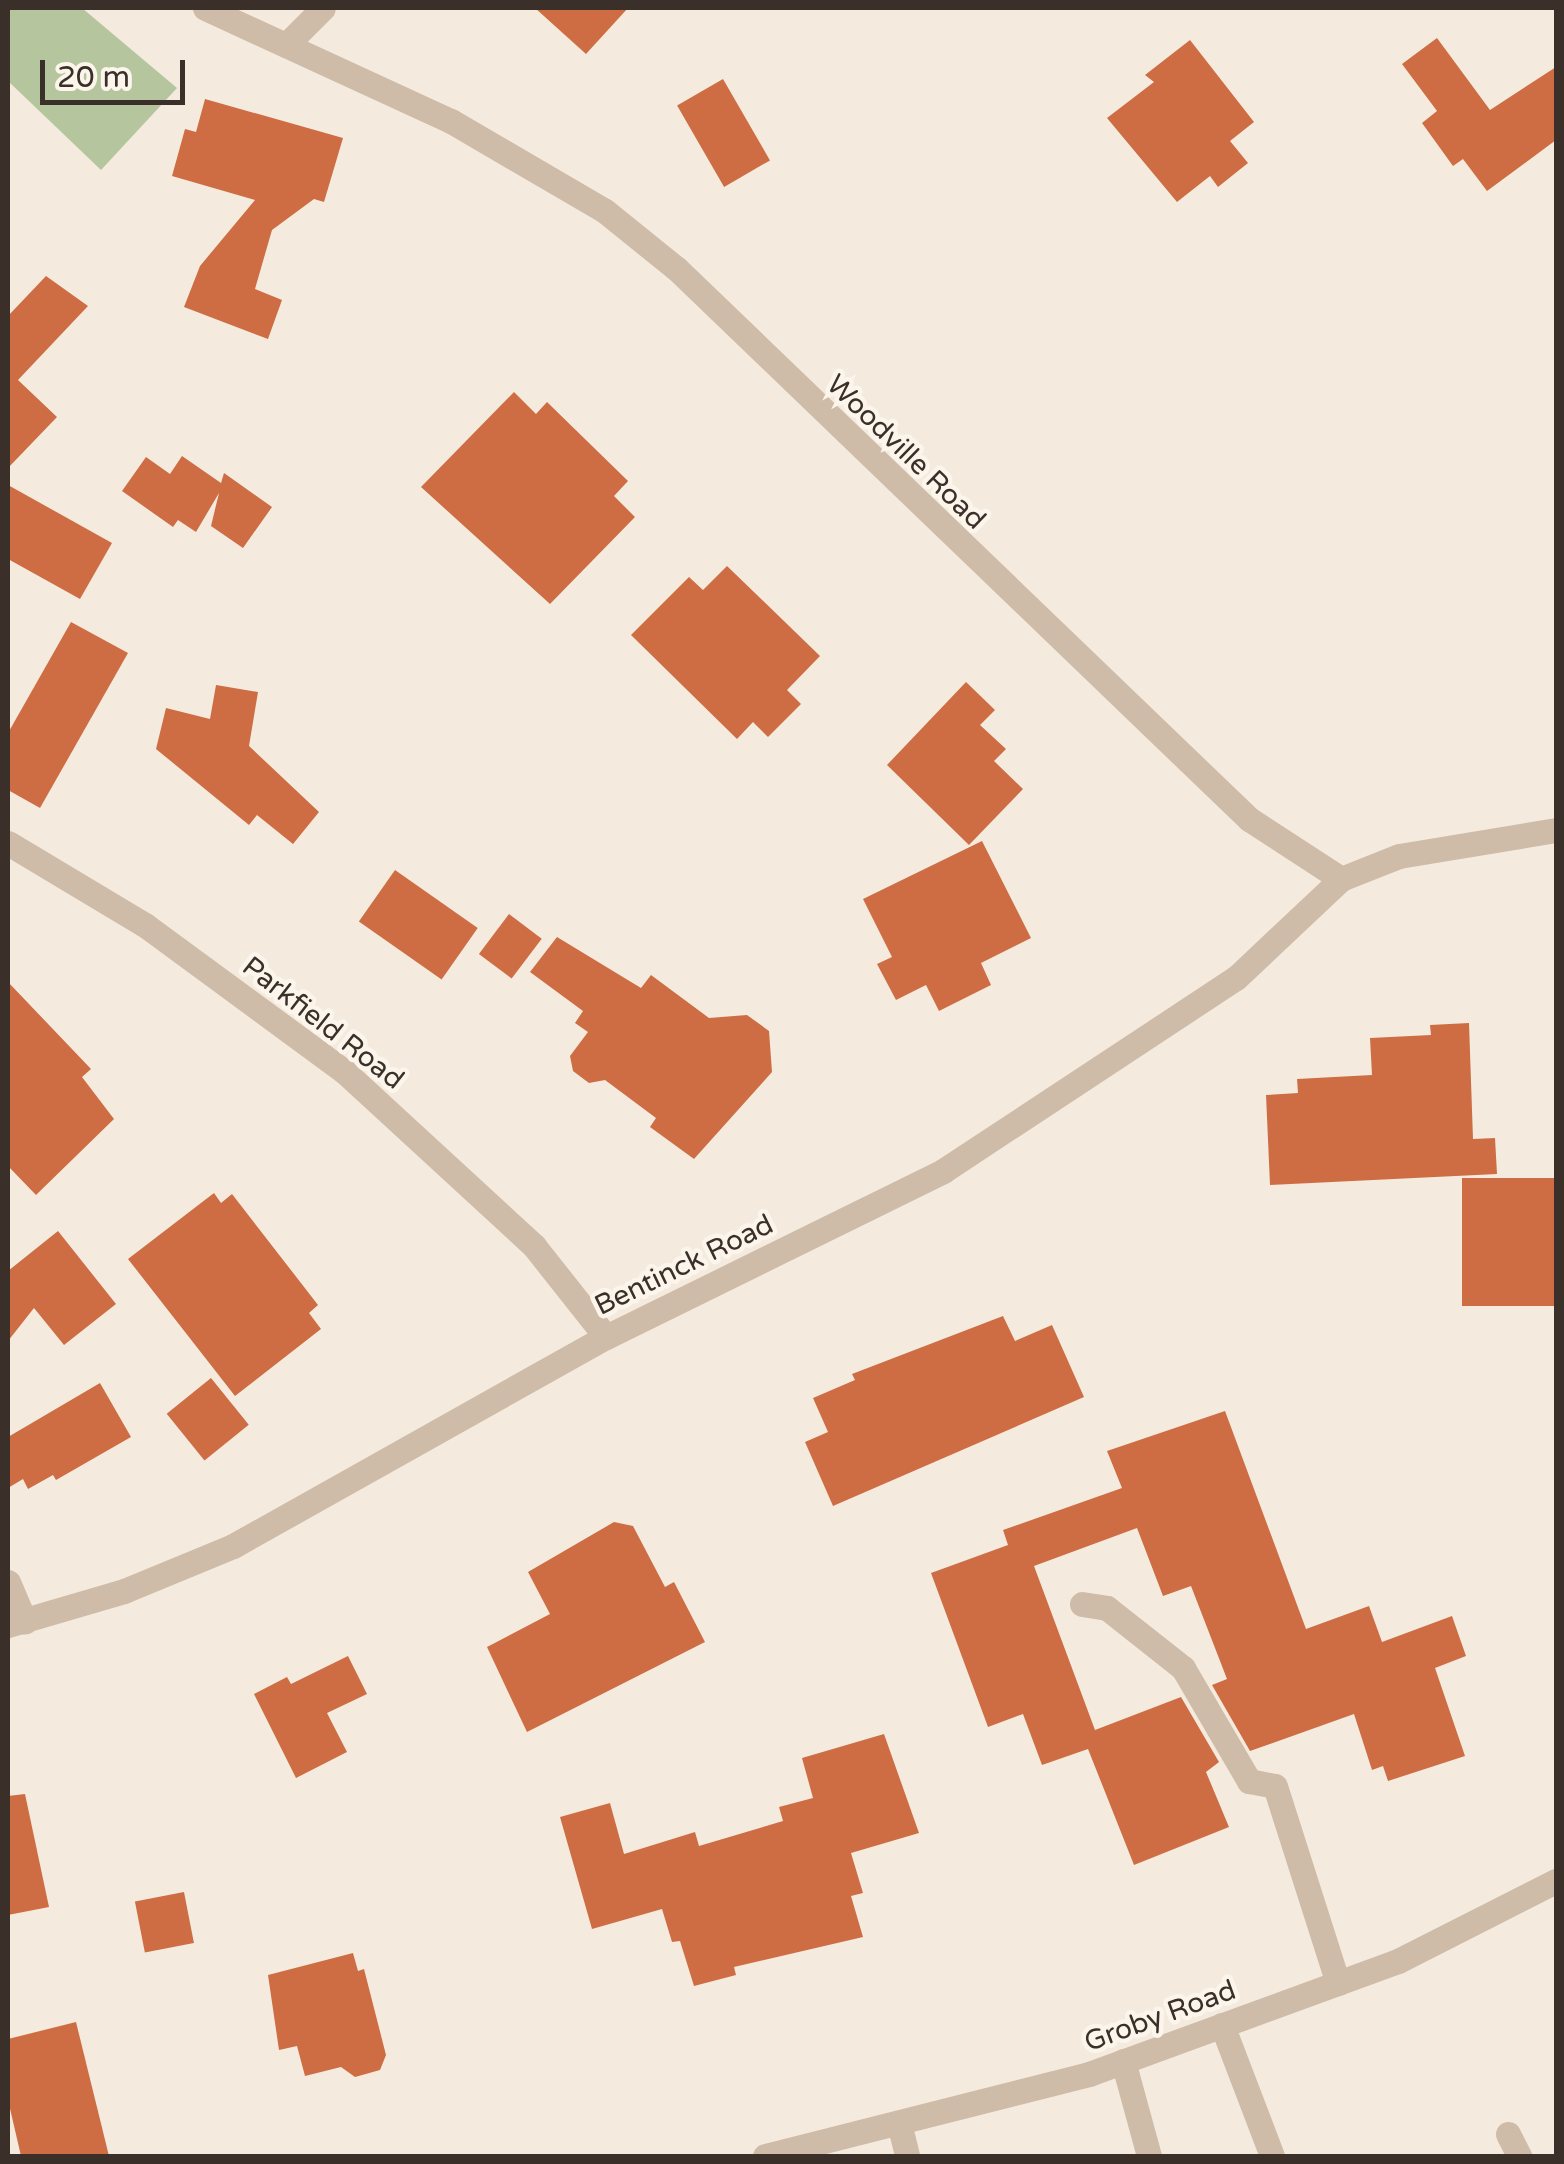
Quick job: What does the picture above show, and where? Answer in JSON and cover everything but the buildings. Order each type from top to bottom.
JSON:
[{"type":"street","name":"Woodville Road","points":[[205,8],[451,122],[605,211],[677,269],[1249,819],[1341,879]]},
{"type":"street","points":[[286,45],[323,8]]},
{"type":"street","points":[[1341,879],[1398,856],[1556,830]]},
{"type":"street","name":"Parkfield Road","points":[[8,843],[145,925],[345,1072],[534,1246],[606,1337]]},
{"type":"street","name":"Bentinck Road","points":[[16,1624],[124,1591],[233,1546],[606,1337],[943,1171],[1236,978],[1341,879]]},
{"type":"street","points":[[8,1582],[16,1624]]},
{"type":"street","points":[[1082,1604],[1107,1608],[1183,1668],[1249,1781],[1275,1786],[1338,1983]]},
{"type":"street","name":"Groby Road","points":[[765,2156],[1123,2061],[1398,1962],[1556,1880]]},
{"type":"street","points":[[1222,2025],[1272,2156]]},
{"type":"street","points":[[1123,2061],[1149,2156]]},
{"type":"street","points":[[899,2123],[907,2156]]},
{"type":"green space","points":[[8,8],[82,8],[177,88],[101,170],[8,81]]}]
